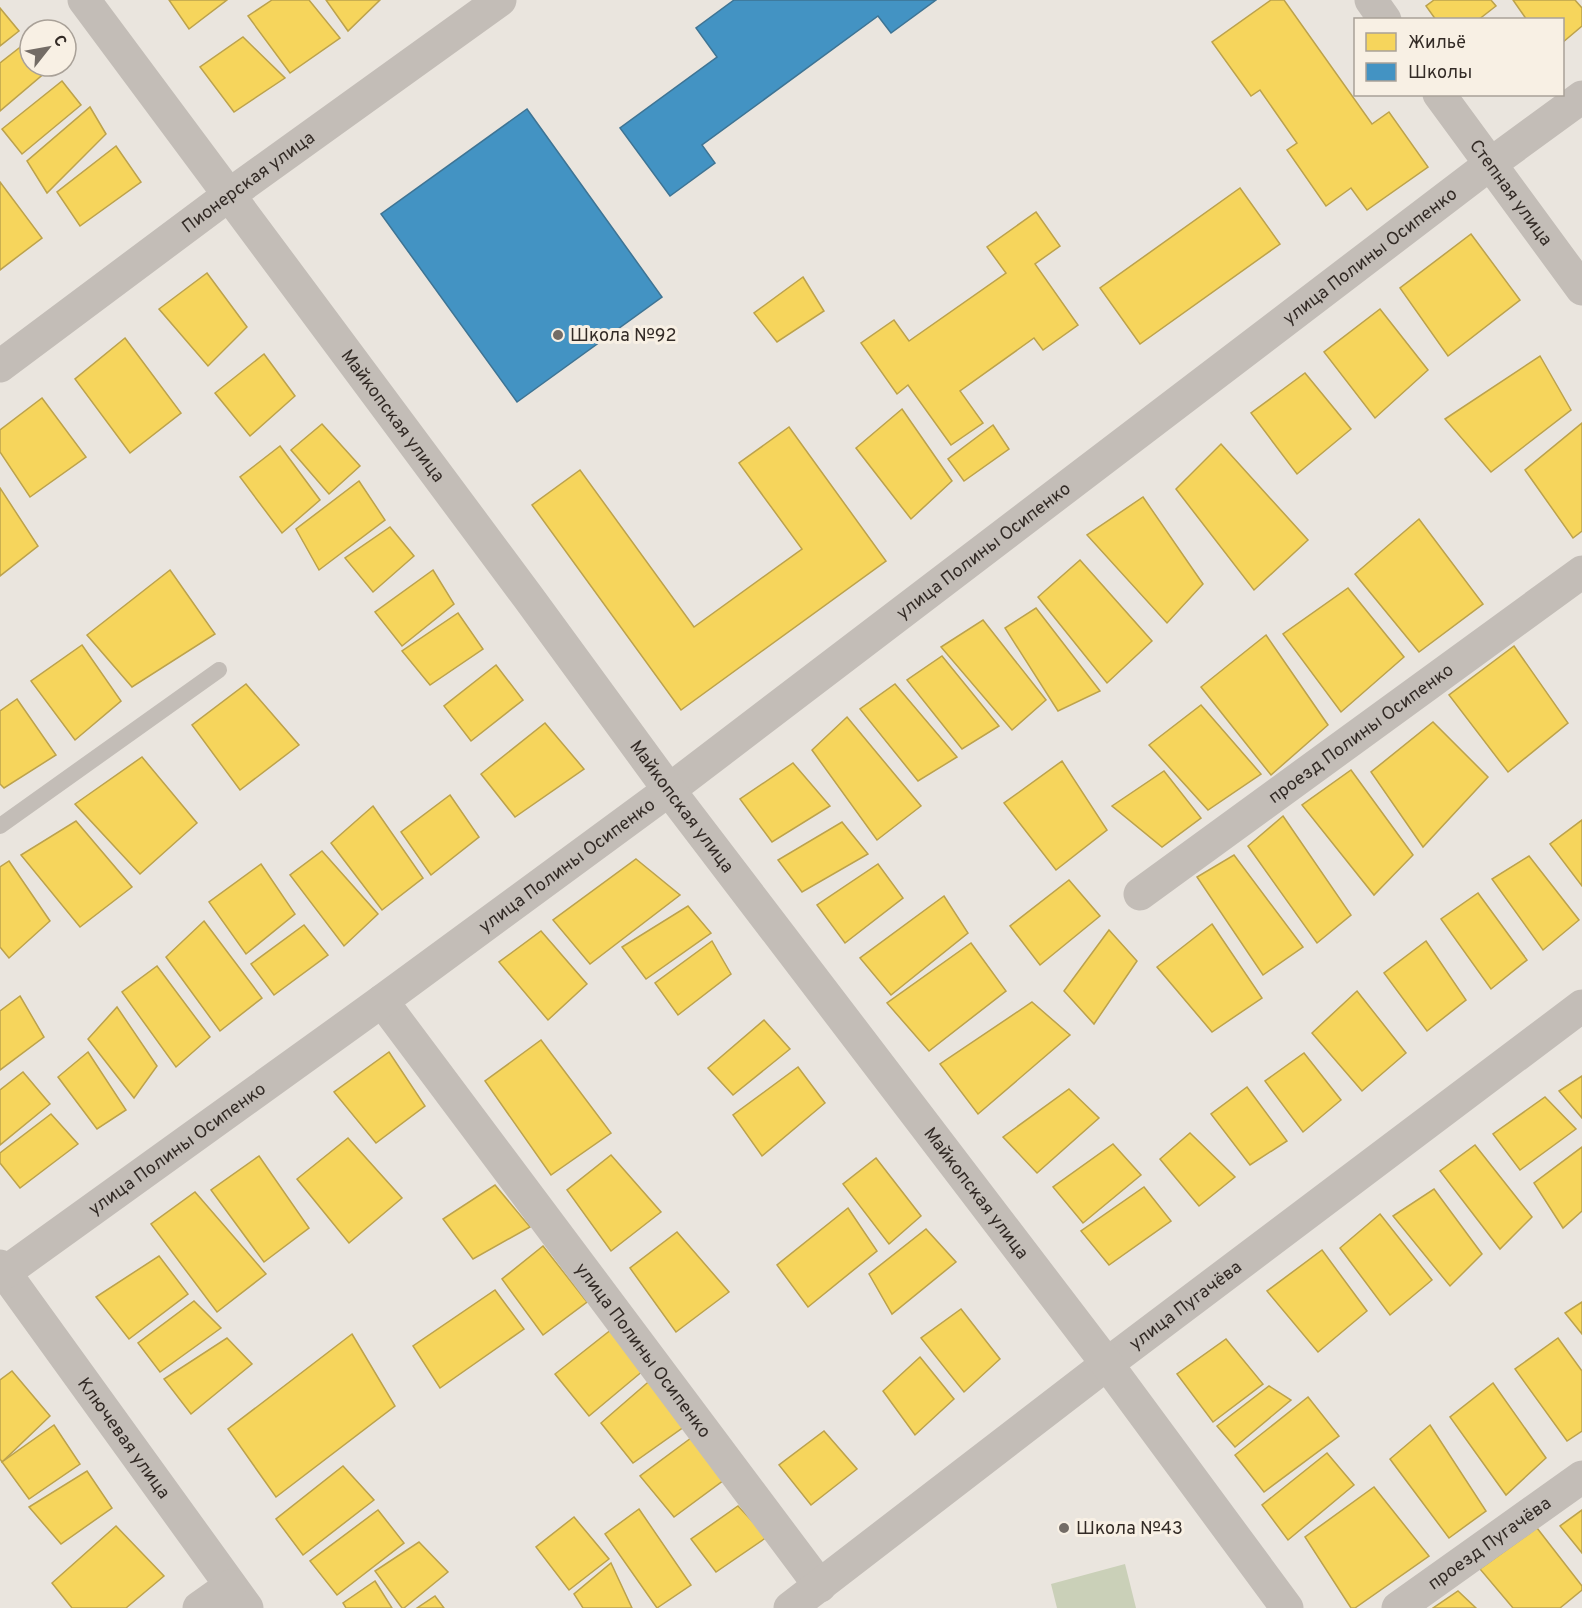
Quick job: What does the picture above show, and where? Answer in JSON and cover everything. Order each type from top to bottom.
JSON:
[{"type":"street","name":"Майкопская улица","points":[[84,0],[669,790],[1107,1364],[1287,1608]]},
{"type":"street","name":"Пионерская улица","points":[[0,366],[228,195],[500,0]]},
{"type":"street","points":[[1371,0],[1384,18]]},
{"type":"street","name":"Степная улица","points":[[1440,96],[1582,289]]},
{"type":"street","name":"улица Полины Осипенко","points":[[2,1271],[382,1001],[669,790],[1489,165],[1582,97]]},
{"type":"street","name":"проезд Полины Осипенко","points":[[1140,894],[1582,572]]},
{"type":"street","name":"улица Полины Осипенко","points":[[382,1001],[820,1586]]},
{"type":"street","name":"улица Пугачёва","points":[[790,1608],[1107,1364],[1582,1006]]},
{"type":"street","name":"Ключевая улица","points":[[2,1271],[238,1597]]},
{"type":"street","name":"проезд Пугачёва","points":[[1398,1608],[1582,1477]]},
{"type":"street","points":[[199,1608],[238,1597]]},
{"type":"lane","points":[[0,826],[219,670]]},
{"type":"green space","points":[[1125,1564],[1136,1608],[1057,1608],[1051,1584]]},
{"type":"building: Жильё","points":[[169,0],[227,0],[189,29]]},
{"type":"building: Жильё","points":[[272,0],[309,0],[340,38],[290,73],[248,16]]},
{"type":"building: Жильё","points":[[326,0],[380,0],[348,31]]},
{"type":"building: Жильё","points":[[1271,0],[1284,0],[1372,124],[1389,112],[1428,167],[1367,210],[1351,188],[1326,206],[1287,150],[1297,143],[1260,90],[1251,96],[1212,42]]},
{"type":"building: Жильё","points":[[1434,0],[1491,0],[1496,6],[1481,18],[1435,18],[1426,6]]},
{"type":"building: Жильё","points":[[1513,0],[1575,0],[1582,8],[1582,26],[1564,41],[1564,18],[1526,18]]},
{"type":"building: Жильё","points":[[0,8],[18,32],[0,46]]},
{"type":"building: Жильё","points":[[243,37],[285,78],[234,112],[200,67]]},
{"type":"building: Жильё","points":[[18,49],[18,78],[39,78],[0,111],[0,63]]},
{"type":"building: Жильё","points":[[62,81],[81,105],[22,154],[2,129]]},
{"type":"building: Жильё","points":[[90,107],[106,134],[47,193],[27,161]]},
{"type":"building: Жильё","points":[[116,146],[141,182],[80,226],[57,192]]},
{"type":"building: Жильё","points":[[0,182],[42,238],[0,270]]},
{"type":"building: Жильё","points":[[1240,188],[1280,244],[1140,344],[1100,288]]},
{"type":"building: Жильё","points":[[1036,212],[1060,246],[1035,264],[1078,325],[1043,350],[1034,338],[960,391],[983,423],[951,445],[908,385],[897,394],[861,343],[894,320],[909,341],[1006,273],[987,247]]},
{"type":"building: Жильё","points":[[1471,234],[1520,300],[1448,356],[1400,288]]},
{"type":"building: Жильё","points":[[207,273],[247,327],[208,366],[159,309]]},
{"type":"building: Жильё","points":[[803,277],[824,311],[777,342],[754,313]]},
{"type":"building: Жильё","points":[[1380,309],[1428,370],[1375,418],[1324,352]]},
{"type":"building: Жильё","points":[[125,338],[181,413],[130,453],[75,379]]},
{"type":"building: Жильё","points":[[264,354],[295,396],[250,436],[215,393]]},
{"type":"building: Жильё","points":[[1540,356],[1571,410],[1491,472],[1445,419]]},
{"type":"building: Жильё","points":[[1305,373],[1351,429],[1297,474],[1251,413]]},
{"type":"building: Жильё","points":[[42,398],[86,457],[30,497],[0,452],[0,430]]},
{"type":"building: Жильё","points":[[902,409],[952,481],[911,519],[856,448]]},
{"type":"building: Жильё","points":[[1582,423],[1582,531],[1573,538],[1525,470]]},
{"type":"building: Жильё","points":[[322,424],[360,466],[329,494],[291,450]]},
{"type":"building: Жильё","points":[[993,425],[1009,449],[964,481],[948,459]]},
{"type":"building: Жильё","points":[[789,427],[886,561],[681,710],[532,505],[580,470],[694,627],[802,549],[739,463]]},
{"type":"building: Жильё","points":[[1221,444],[1308,540],[1254,590],[1176,489]]},
{"type":"building: Жильё","points":[[280,446],[320,500],[282,533],[240,477]]},
{"type":"building: Жильё","points":[[359,481],[385,520],[319,570],[296,529]]},
{"type":"building: Жильё","points":[[0,488],[38,546],[0,576]]},
{"type":"building: Жильё","points":[[1143,497],[1203,584],[1167,623],[1087,535]]},
{"type":"building: Жильё","points":[[1419,519],[1483,604],[1419,652],[1355,574]]},
{"type":"building: Жильё","points":[[390,527],[414,556],[373,592],[345,558]]},
{"type":"building: Жильё","points":[[1080,560],[1152,641],[1107,683],[1038,597]]},
{"type":"building: Жильё","points":[[170,570],[215,634],[132,687],[87,635]]},
{"type":"building: Жильё","points":[[433,570],[454,604],[402,646],[375,612]]},
{"type":"building: Жильё","points":[[1348,588],[1404,657],[1341,712],[1283,634]]},
{"type":"building: Жильё","points":[[1036,608],[1100,691],[1058,711],[1005,628]]},
{"type":"building: Жильё","points":[[458,613],[483,649],[430,685],[402,651]]},
{"type":"building: Жильё","points":[[983,620],[1046,700],[1012,730],[941,647]]},
{"type":"building: Жильё","points":[[1266,635],[1328,725],[1271,775],[1201,687]]},
{"type":"building: Жильё","points":[[82,645],[121,701],[75,740],[31,681]]},
{"type":"building: Жильё","points":[[1514,646],[1568,723],[1508,772],[1449,695]]},
{"type":"building: Жильё","points":[[942,656],[999,726],[962,749],[907,680]]},
{"type":"building: Жильё","points":[[496,665],[523,700],[471,741],[444,706]]},
{"type":"building: Жильё","points":[[246,684],[299,745],[240,790],[192,725]]},
{"type":"building: Жильё","points":[[895,684],[957,757],[918,781],[860,709]]},
{"type":"building: Жильё","points":[[17,699],[56,755],[4,788],[0,784],[0,711]]},
{"type":"building: Жильё","points":[[1201,705],[1261,774],[1208,810],[1149,745]]},
{"type":"building: Жильё","points":[[847,717],[921,806],[877,840],[812,750]]},
{"type":"building: Жильё","points":[[1433,722],[1488,777],[1423,847],[1371,772]]},
{"type":"building: Жильё","points":[[545,723],[584,769],[515,817],[481,774]]},
{"type":"building: Жильё","points":[[142,757],[197,823],[140,874],[75,804]]},
{"type":"building: Жильё","points":[[1062,761],[1107,830],[1056,870],[1004,803]]},
{"type":"building: Жильё","points":[[793,763],[830,806],[772,842],[740,799]]},
{"type":"building: Жильё","points":[[1351,770],[1413,855],[1374,895],[1302,805]]},
{"type":"building: Жильё","points":[[1164,771],[1201,818],[1162,847],[1112,806]]},
{"type":"building: Жильё","points":[[450,795],[479,837],[431,875],[401,832]]},
{"type":"building: Жильё","points":[[373,806],[423,878],[382,910],[331,843]]},
{"type":"building: Жильё","points":[[1283,816],[1351,915],[1317,943],[1248,846]]},
{"type":"building: Жильё","points":[[1582,820],[1582,886],[1550,844]]},
{"type":"building: Жильё","points":[[76,821],[132,887],[80,927],[21,855]]},
{"type":"building: Жильё","points":[[842,822],[868,854],[802,892],[778,860]]},
{"type":"building: Жильё","points":[[322,851],[378,914],[344,946],[290,875]]},
{"type":"building: Жильё","points":[[1234,855],[1303,947],[1263,975],[1197,877]]},
{"type":"building: Жильё","points":[[1529,856],[1579,920],[1543,950],[1492,879]]},
{"type":"building: Жильё","points":[[636,859],[680,895],[590,964],[553,920]]},
{"type":"building: Жильё","points":[[9,861],[50,921],[9,958],[0,947],[0,867]]},
{"type":"building: Жильё","points":[[261,864],[295,914],[246,954],[209,902]]},
{"type":"building: Жильё","points":[[878,864],[903,898],[845,943],[817,905]]},
{"type":"building: Жильё","points":[[1069,880],[1100,916],[1040,965],[1010,926]]},
{"type":"building: Жильё","points":[[1478,893],[1527,960],[1491,989],[1441,919]]},
{"type":"building: Жильё","points":[[944,896],[968,933],[891,995],[860,958]]},
{"type":"building: Жильё","points":[[688,906],[711,933],[646,979],[622,947]]},
{"type":"building: Жильё","points":[[204,921],[262,998],[220,1031],[166,957]]},
{"type":"building: Жильё","points":[[1212,924],[1262,998],[1212,1032],[1157,967]]},
{"type":"building: Жильё","points":[[304,925],[328,955],[274,995],[251,964]]},
{"type":"building: Жильё","points":[[1109,930],[1137,961],[1094,1024],[1064,991]]},
{"type":"building: Жильё","points":[[541,931],[587,984],[548,1020],[499,962]]},
{"type":"building: Жильё","points":[[712,941],[731,974],[678,1015],[655,983]]},
{"type":"building: Жильё","points":[[1426,941],[1466,1000],[1427,1031],[1384,973]]},
{"type":"building: Жильё","points":[[971,943],[1006,991],[929,1051],[887,1003]]},
{"type":"building: Жильё","points":[[157,966],[210,1037],[176,1067],[122,992]]},
{"type":"building: Жильё","points":[[1357,991],[1406,1053],[1362,1091],[1312,1033]]},
{"type":"building: Жильё","points":[[20,996],[44,1037],[0,1070],[0,1011]]},
{"type":"building: Жильё","points":[[1032,1002],[1070,1035],[978,1114],[940,1064]]},
{"type":"building: Жильё","points":[[117,1007],[157,1066],[134,1098],[88,1039]]},
{"type":"building: Жильё","points":[[764,1020],[790,1049],[733,1095],[708,1068]]},
{"type":"building: Жильё","points":[[541,1040],[611,1133],[551,1175],[485,1081]]},
{"type":"building: Жильё","points":[[88,1052],[126,1110],[97,1129],[58,1077]]},
{"type":"building: Жильё","points":[[389,1052],[425,1106],[376,1143],[334,1092]]},
{"type":"building: Жильё","points":[[1304,1053],[1341,1100],[1303,1132],[1265,1081]]},
{"type":"building: Жильё","points":[[798,1067],[825,1103],[762,1156],[733,1115]]},
{"type":"building: Жильё","points":[[23,1072],[50,1104],[0,1145],[0,1090]]},
{"type":"building: Жильё","points":[[1582,1076],[1582,1118],[1559,1091]]},
{"type":"building: Жильё","points":[[1247,1087],[1287,1141],[1250,1165],[1211,1114]]},
{"type":"building: Жильё","points":[[1069,1089],[1099,1118],[1037,1173],[1003,1137]]},
{"type":"building: Жильё","points":[[1545,1097],[1576,1129],[1520,1170],[1493,1134]]},
{"type":"building: Жильё","points":[[51,1114],[78,1144],[20,1188],[0,1163],[0,1153]]},
{"type":"building: Жильё","points":[[1190,1133],[1235,1177],[1199,1206],[1160,1159]]},
{"type":"building: Жильё","points":[[348,1138],[402,1198],[349,1243],[297,1179]]},
{"type":"building: Жильё","points":[[1113,1144],[1141,1175],[1083,1223],[1053,1187]]},
{"type":"building: Жильё","points":[[1475,1145],[1532,1217],[1500,1249],[1440,1171]]},
{"type":"building: Жильё","points":[[1582,1147],[1582,1211],[1563,1228],[1534,1183]]},
{"type":"building: Жильё","points":[[611,1155],[661,1212],[611,1251],[567,1190]]},
{"type":"building: Жильё","points":[[259,1156],[309,1228],[264,1262],[211,1190]]},
{"type":"building: Жильё","points":[[876,1158],[921,1216],[889,1244],[843,1184]]},
{"type":"building: Жильё","points":[[495,1185],[530,1227],[473,1259],[443,1219]]},
{"type":"building: Жильё","points":[[1144,1187],[1171,1221],[1109,1265],[1081,1231]]},
{"type":"building: Жильё","points":[[1434,1189],[1482,1254],[1450,1286],[1393,1216]]},
{"type":"building: Жильё","points":[[195,1192],[266,1274],[217,1312],[151,1224]]},
{"type":"building: Жильё","points":[[848,1208],[877,1251],[808,1307],[777,1265]]},
{"type":"building: Жильё","points":[[1380,1214],[1432,1280],[1390,1315],[1340,1248]]},
{"type":"building: Жильё","points":[[926,1229],[956,1262],[892,1314],[869,1274]]},
{"type":"building: Жильё","points":[[677,1232],[729,1292],[676,1332],[630,1268]]},
{"type":"building: Жильё","points":[[543,1246],[587,1302],[543,1335],[502,1279]]},
{"type":"building: Жильё","points":[[1322,1250],[1367,1311],[1318,1352],[1267,1291]]},
{"type":"building: Жильё","points":[[159,1256],[188,1294],[129,1339],[96,1297]]},
{"type":"building: Жильё","points":[[495,1290],[524,1329],[440,1388],[413,1346]]},
{"type":"building: Жильё","points":[[194,1301],[221,1328],[160,1372],[138,1343]]},
{"type":"building: Жильё","points":[[1582,1302],[1582,1334],[1565,1313]]},
{"type":"building: Жильё","points":[[961,1309],[1000,1359],[964,1392],[921,1338]]},
{"type":"building: Жильё","points":[[612,1329],[644,1370],[589,1416],[555,1374]]},
{"type":"building: Жильё","points":[[352,1334],[395,1406],[276,1497],[228,1429]]},
{"type":"building: Жильё","points":[[227,1338],[252,1364],[191,1414],[164,1379]]},
{"type":"building: Жильё","points":[[1558,1338],[1582,1371],[1582,1431],[1567,1441],[1515,1369]]},
{"type":"building: Жильё","points":[[1226,1339],[1263,1384],[1213,1422],[1177,1374]]},
{"type":"building: Жильё","points":[[920,1357],[954,1399],[915,1435],[883,1391]]},
{"type":"building: Жильё","points":[[12,1371],[50,1416],[2,1462],[0,1459],[0,1380]]},
{"type":"building: Жильё","points":[[654,1377],[688,1424],[633,1463],[601,1423]]},
{"type":"building: Жильё","points":[[1493,1383],[1546,1458],[1506,1495],[1450,1417]]},
{"type":"building: Жильё","points":[[1269,1386],[1291,1400],[1235,1447],[1217,1426]]},
{"type":"building: Жильё","points":[[1308,1397],[1339,1436],[1264,1492],[1235,1455]]},
{"type":"building: Жильё","points":[[54,1425],[80,1464],[29,1499],[2,1462]]},
{"type":"building: Жильё","points":[[1430,1425],[1486,1511],[1449,1538],[1390,1459]]},
{"type":"building: Жильё","points":[[824,1431],[857,1469],[811,1505],[779,1465]]},
{"type":"building: Жильё","points":[[695,1435],[724,1480],[674,1517],[640,1476]]},
{"type":"building: Жильё","points":[[1327,1453],[1354,1485],[1288,1540],[1262,1505]]},
{"type":"building: Жильё","points":[[343,1466],[374,1500],[303,1555],[276,1519]]},
{"type":"building: Жильё","points":[[87,1471],[112,1508],[61,1544],[29,1507]]},
{"type":"building: Жильё","points":[[1374,1487],[1429,1556],[1355,1608],[1351,1608],[1305,1537]]},
{"type":"building: Жильё","points":[[738,1506],[767,1537],[716,1572],[691,1539]]},
{"type":"building: Жильё","points":[[639,1509],[691,1585],[657,1608],[605,1534]]},
{"type":"building: Жильё","points":[[378,1510],[404,1543],[337,1595],[310,1561]]},
{"type":"building: Жильё","points":[[1582,1510],[1582,1553],[1560,1526]]},
{"type":"building: Жильё","points":[[574,1517],[609,1559],[569,1590],[536,1547]]},
{"type":"building: Жильё","points":[[116,1526],[164,1576],[126,1608],[72,1608],[52,1583]]},
{"type":"building: Жильё","points":[[1537,1528],[1582,1586],[1582,1590],[1560,1608],[1513,1608],[1480,1569]]},
{"type":"building: Жильё","points":[[419,1542],[448,1572],[402,1608],[375,1571]]},
{"type":"building: Жильё","points":[[611,1563],[632,1608],[583,1608],[574,1594]]},
{"type":"building: Жильё","points":[[375,1581],[392,1608],[346,1608],[343,1603]]},
{"type":"building: Жильё","points":[[1458,1591],[1476,1608],[1433,1608]]},
{"type":"building: Жильё","points":[[435,1596],[444,1608],[417,1608]]},
{"type":"building: Школы","points":[[734,0],[936,0],[891,33],[878,16],[702,145],[715,163],[670,196],[620,128],[717,57],[696,28]]},
{"type":"building: Школы","points":[[527,109],[662,297],[517,402],[381,214]]},
{"type":"place","name":"Школа №92","points":[[558,335]]},
{"type":"place","name":"Школа №43","points":[[1064,1528]]}]
